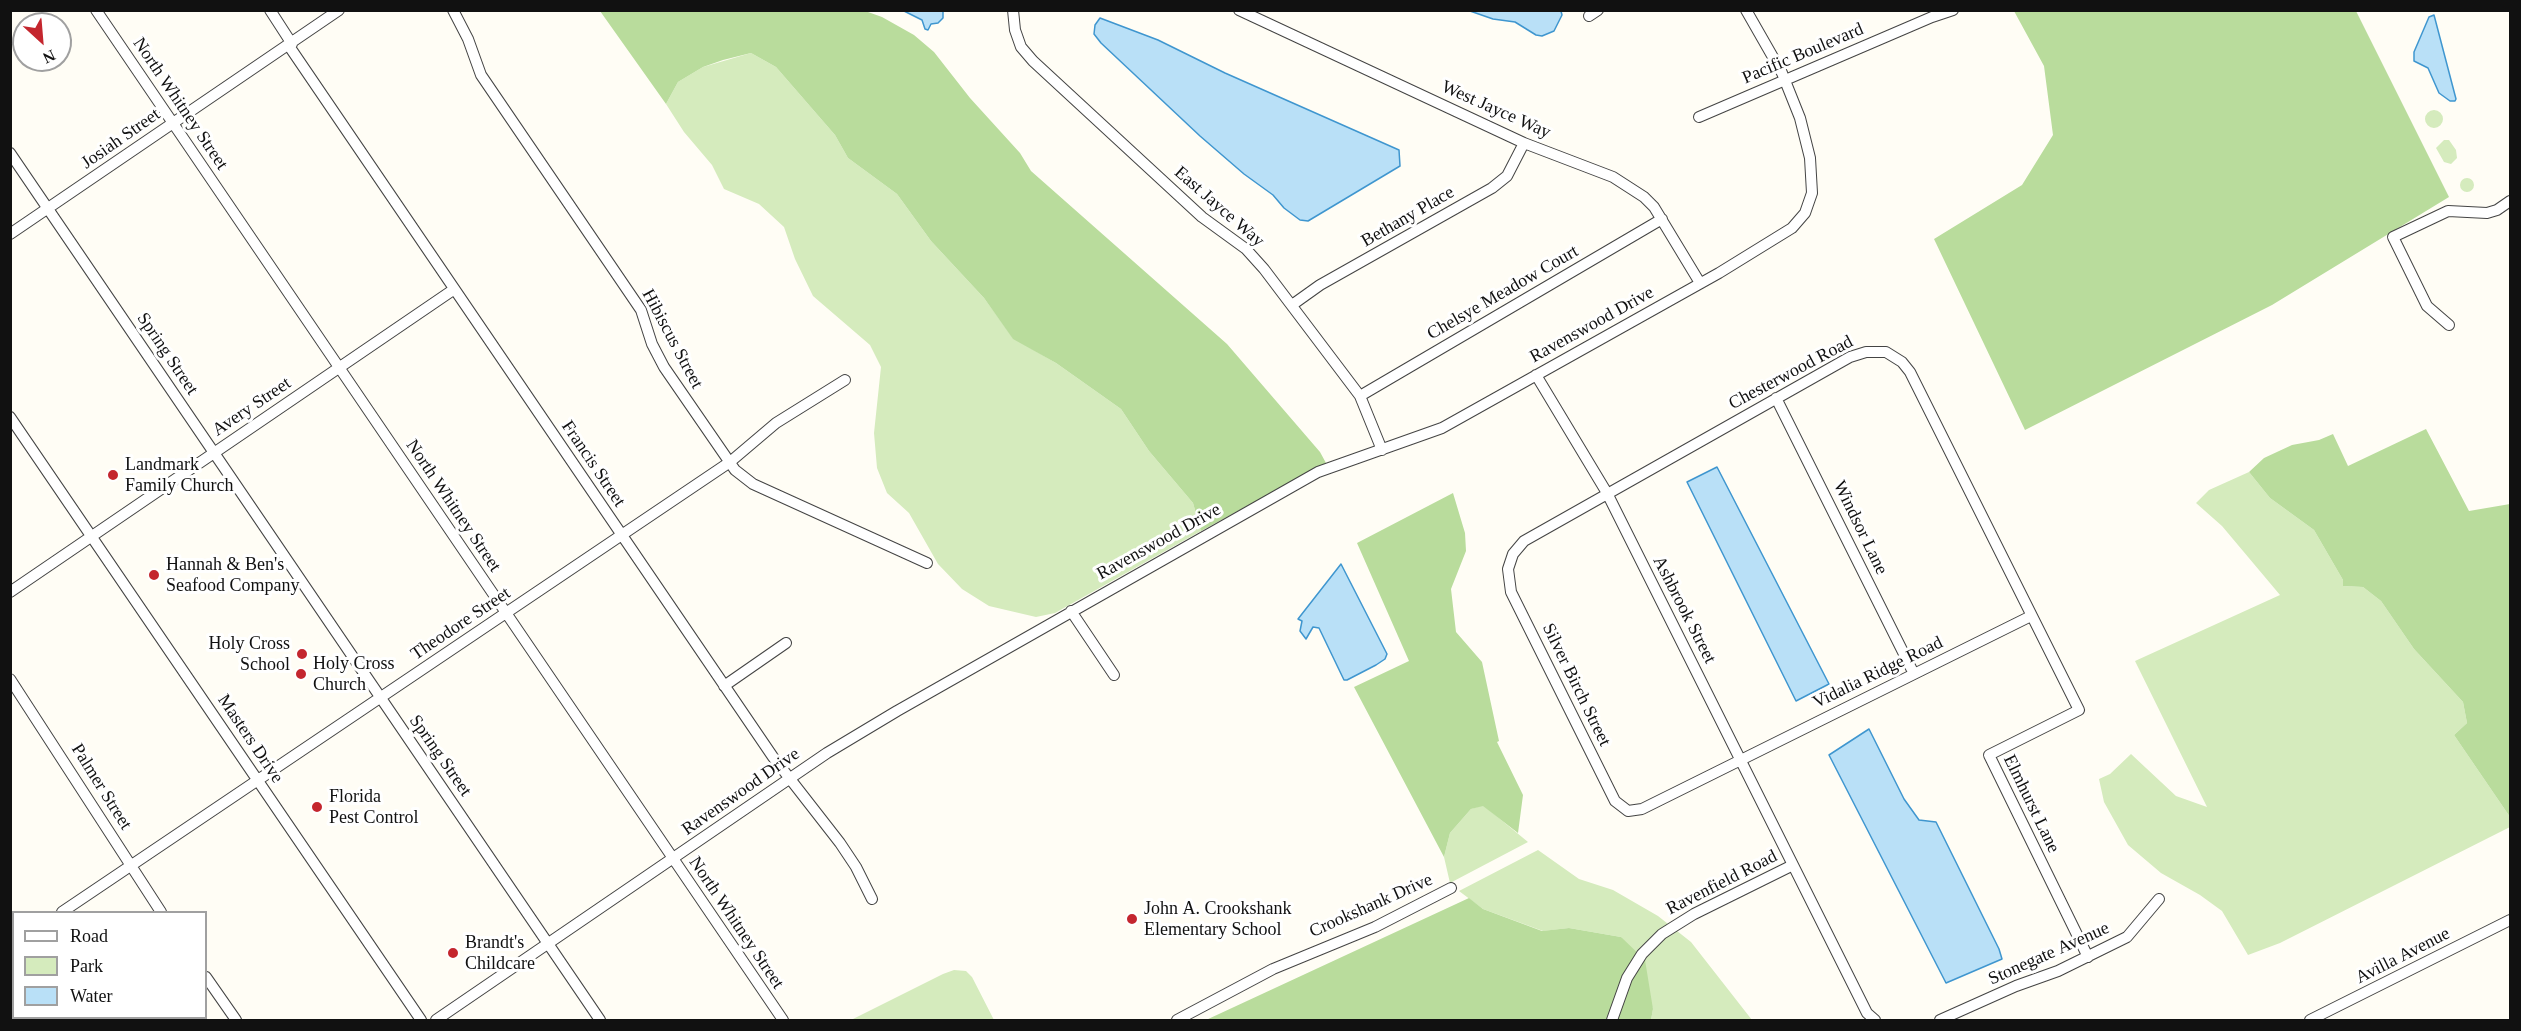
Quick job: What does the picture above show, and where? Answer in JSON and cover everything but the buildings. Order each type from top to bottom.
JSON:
[{"type":"street","name":"North Whitney Street","points":[[96,10],[783,1020]]},
{"type":"street","name":"Francis Street","points":[[270,10],[290,45],[453,290],[789,779],[840,843],[856,867],[872,899]]},
{"type":"street","name":"Josiah Street","points":[[10,234],[339,10]]},
{"type":"street","name":"Hibiscus Street","points":[[453,10],[468,39],[482,75],[641,310],[652,344],[664,367],[730,462],[742,476],[753,484],[927,563]]},
{"type":"street","name":"East Jayce Way","points":[[1013,10],[1015,30],[1021,47],[1033,61],[1202,217],[1246,249],[1292,305],[1360,396],[1382,450]]},
{"type":"street","name":"West Jayce Way","points":[[1239,10],[1524,142],[1613,177],[1644,197],[1662,219],[1700,284]]},
{"type":"street","name":"Ravenswood Drive","points":[[436,1020],[847,741],[1071,610],[1318,472],[1343,461],[1382,450],[1442,428],[1700,284],[1792,228],[1810,203],[1813,183],[1805,134],[1785,80],[1746,10]]},
{"type":"street","name":"Pacific Boulevard","points":[[1699,117],[1953,10]]},
{"type":"street","name":"Bethany Place","points":[[1292,305],[1320,285],[1492,188],[1507,176],[1524,142]]},
{"type":"street","name":"Spring Street","points":[[10,153],[600,1020]]},
{"type":"street","points":[[2449,325],[2427,306],[2393,237],[2448,211],[2487,213],[2511,201]]},
{"type":"street","name":"Chelsye Meadow Court","points":[[1360,396],[1662,219]]},
{"type":"street","name":"Avery Street","points":[[10,592],[453,290]]},
{"type":"street","name":"Chesterwood Road","points":[[1607,493],[1850,357],[1866,352],[1886,352],[1902,362],[1910,372],[2031,616]]},
{"type":"street","name":"Ashbrook Street","points":[[1536,375],[1607,493],[1793,865]]},
{"type":"street","name":"Theodore Street","points":[[64,911],[730,462],[776,423],[845,380]]},
{"type":"street","name":"Windsor Lane","points":[[1776,398],[1914,674]]},
{"type":"street","name":"Masters Drive","points":[[10,417],[421,1020]]},
{"type":"street","name":"Silver Birch Street","points":[[1607,493],[1524,541],[1513,554],[1508,569],[1511,592],[1615,801],[1628,811],[1642,809],[1741,760]]},
{"type":"street","points":[[1071,610],[1114,675]]},
{"type":"street","name":"Vidalia Ridge Road","points":[[1741,760],[2031,616]]},
{"type":"street","name":"Elmhurst Lane","points":[[2031,616],[2079,710],[1989,755],[2088,957]]},
{"type":"street","points":[[724,686],[786,643]]},
{"type":"street","name":"Palmer Street","points":[[10,679],[160,911]]},
{"type":"street","points":[[1793,865],[1867,1012],[1875,1020]]},
{"type":"street","name":"Ravenfield Road","points":[[1612,1020],[1626,978],[1642,954],[1662,934],[1694,914],[1793,865]]},
{"type":"street","name":"Crookshank Drive","points":[[1177,1020],[1273,969],[1375,927],[1451,888]]},
{"type":"street","name":"Stonegate Avenue","points":[[1940,1020],[2016,986],[2058,971],[2127,937],[2159,899]]},
{"type":"street","name":"Avilla Avenue","points":[[2310,1020],[2511,920]]},
{"type":"street","points":[[207,978],[236,1020]]},
{"type":"green space","points":[[600,11],[868,12],[914,35],[934,52],[970,98],[1020,153],[1031,171],[1227,344],[1320,452],[1326,463],[1201,531],[1193,503],[1149,451],[1121,409],[1056,363],[1013,339],[984,298],[931,241],[897,194],[848,158],[835,135],[776,67],[751,53],[723,60],[703,67],[678,82],[666,104]]},
{"type":"green space","points":[[2014,11],[2356,11],[2449,197],[2272,305],[2025,430],[1934,239],[2022,185],[2053,135],[2044,66]]},
{"type":"green space","points":[[751,53],[776,67],[835,135],[848,158],[897,194],[931,241],[984,298],[1013,338],[1056,363],[1121,409],[1149,451],[1193,503],[1201,531],[1055,613],[1036,617],[989,606],[962,589],[938,564],[909,513],[887,493],[877,468],[874,433],[881,367],[870,345],[813,296],[795,259],[784,227],[759,204],[724,189],[712,165],[684,132],[666,104],[678,82],[703,67]]},
{"type":"green space","points":[[2434,110],[2440,113],[2443,119],[2440,125],[2434,128],[2428,125],[2425,119],[2428,113]]},
{"type":"green space","points":[[2444,140],[2449,140],[2456,150],[2457,158],[2451,164],[2444,162],[2436,148]]},
{"type":"green space","points":[[2464,178],[2470,178],[2474,185],[2470,192],[2464,192],[2460,188],[2460,182]]},
{"type":"green space","points":[[2426,429],[2469,511],[2510,504],[2510,817],[2454,735],[2467,723],[2463,702],[2414,649],[2381,601],[2363,587],[2343,586],[2343,580],[2314,530],[2270,498],[2249,472],[2264,458],[2292,445],[2319,440],[2333,434],[2348,466]]},
{"type":"green space","points":[[2249,472],[2270,498],[2314,530],[2343,580],[2343,586],[2363,587],[2381,601],[2414,649],[2463,702],[2467,723],[2454,735],[2510,817],[2510,827],[2280,943],[2248,955],[2222,911],[2200,895],[2161,873],[2128,845],[2104,802],[2099,779],[2110,774],[2131,754],[2176,796],[2207,807],[2135,661],[2280,595],[2222,526],[2196,503],[2209,490]]},
{"type":"green space","points":[[1453,493],[1465,533],[1466,551],[1451,589],[1456,632],[1482,662],[1499,741],[1497,742],[1523,795],[1518,833],[1483,806],[1471,809],[1450,833],[1444,857],[1354,687],[1409,661],[1357,543]]},
{"type":"green space","points":[[1483,805],[1528,842],[1450,883],[1444,857],[1450,833],[1471,809]]},
{"type":"green space","points":[[1538,850],[1579,879],[1613,890],[1658,916],[1691,942],[1752,1020],[1651,1020],[1653,1009],[1621,937],[1569,928],[1543,931],[1483,909],[1459,891]]},
{"type":"green space","points":[[1469,898],[1483,909],[1542,931],[1569,928],[1621,937],[1645,960],[1653,1009],[1651,1020],[1206,1020]]},
{"type":"green space","points":[[954,970],[966,971],[972,977],[994,1020],[851,1020],[943,974]]},
{"type":"water","points":[[904,11],[943,11],[943,18],[938,23],[931,24],[928,30],[925,29],[922,20]]},
{"type":"water","points":[[1470,11],[1561,11],[1562,15],[1554,31],[1542,36],[1536,35],[1515,22],[1493,19]]},
{"type":"water","points":[[2434,15],[2455,101],[2450,101],[2439,93],[2428,68],[2414,61],[2414,52],[2429,17]]},
{"type":"water","points":[[1100,18],[1158,40],[1225,73],[1399,150],[1400,166],[1308,221],[1300,220],[1200,136],[1101,43],[1094,34],[1095,25]]},
{"type":"water","points":[[1717,467],[1829,684],[1796,701],[1687,482]]},
{"type":"water","points":[[1341,564],[1387,654],[1385,659],[1376,665],[1347,680],[1344,680],[1319,628],[1313,627],[1306,639],[1300,631],[1302,621],[1298,619]]},
{"type":"water","points":[[1869,729],[1904,799],[1919,820],[1936,822],[2002,959],[1946,983],[1829,755]]},
{"type":"place","name":"Landmark Family Church","points":[[113,475]]},
{"type":"place","name":"Hannah & Ben's Seafood Company","points":[[154,575]]},
{"type":"place","name":"Holy Cross School","points":[[302,654]]},
{"type":"place","name":"Holy Cross Church","points":[[301,674]]},
{"type":"place","name":"Florida Pest Control","points":[[317,807]]},
{"type":"place","name":"John A. Crookshank Elementary School","points":[[1132,919]]},
{"type":"place","name":"Brandt's Childcare","points":[[453,953]]}]
